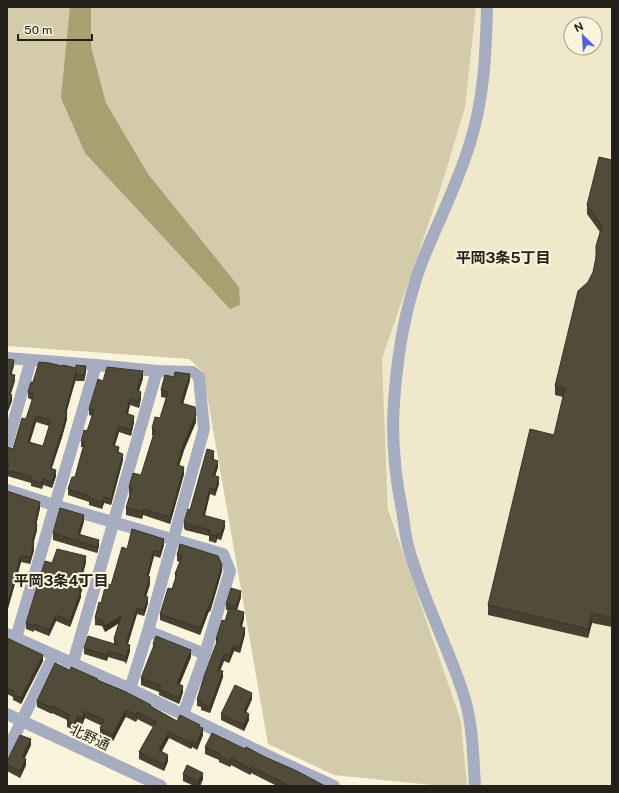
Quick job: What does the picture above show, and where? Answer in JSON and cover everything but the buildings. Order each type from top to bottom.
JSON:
[{"type":"street","points":[[474,786],[473,751],[470,723],[462,691],[408,546],[398,489],[394,455],[393,424],[399,350],[407,312],[423,261],[448,202],[470,143],[481,102],[486,47],[487,7]]},
{"type":"street","points":[[7,358],[96,364],[157,371],[193,372],[199,377],[204,429],[148,631],[130,689]]},
{"type":"street","points":[[7,445],[31,360]]},
{"type":"street","points":[[96,364],[54,505],[11,636],[130,689],[334,786]]},
{"type":"street","points":[[74,663],[157,371]]},
{"type":"street","points":[[7,490],[114,523],[223,554],[230,571],[205,654],[183,715]]},
{"type":"street","points":[[148,631],[205,654]]},
{"type":"street","points":[[7,751],[54,655]]},
{"type":"street","name":"北野通","points":[[7,714],[161,786]]},
{"type":"shaded area","points":[[7,7],[476,7],[465,108],[440,190],[382,359],[388,509],[461,721],[467,786],[442,786],[334,775],[268,744],[203,372],[189,359],[7,346]]},
{"type":"shaded area","points":[[70,7],[91,7],[91,47],[106,103],[148,174],[239,287],[240,305],[230,309],[85,153],[61,98]]},
{"type":"shaded area","points":[[476,7],[612,7],[612,786],[467,786],[461,721],[389,509],[382,359],[440,190],[465,108]]},
{"type":"district","name":"平岡3条5丁目","points":[[503,257]]},
{"type":"district","name":"平岡3条4丁目","points":[[61,580]]}]
